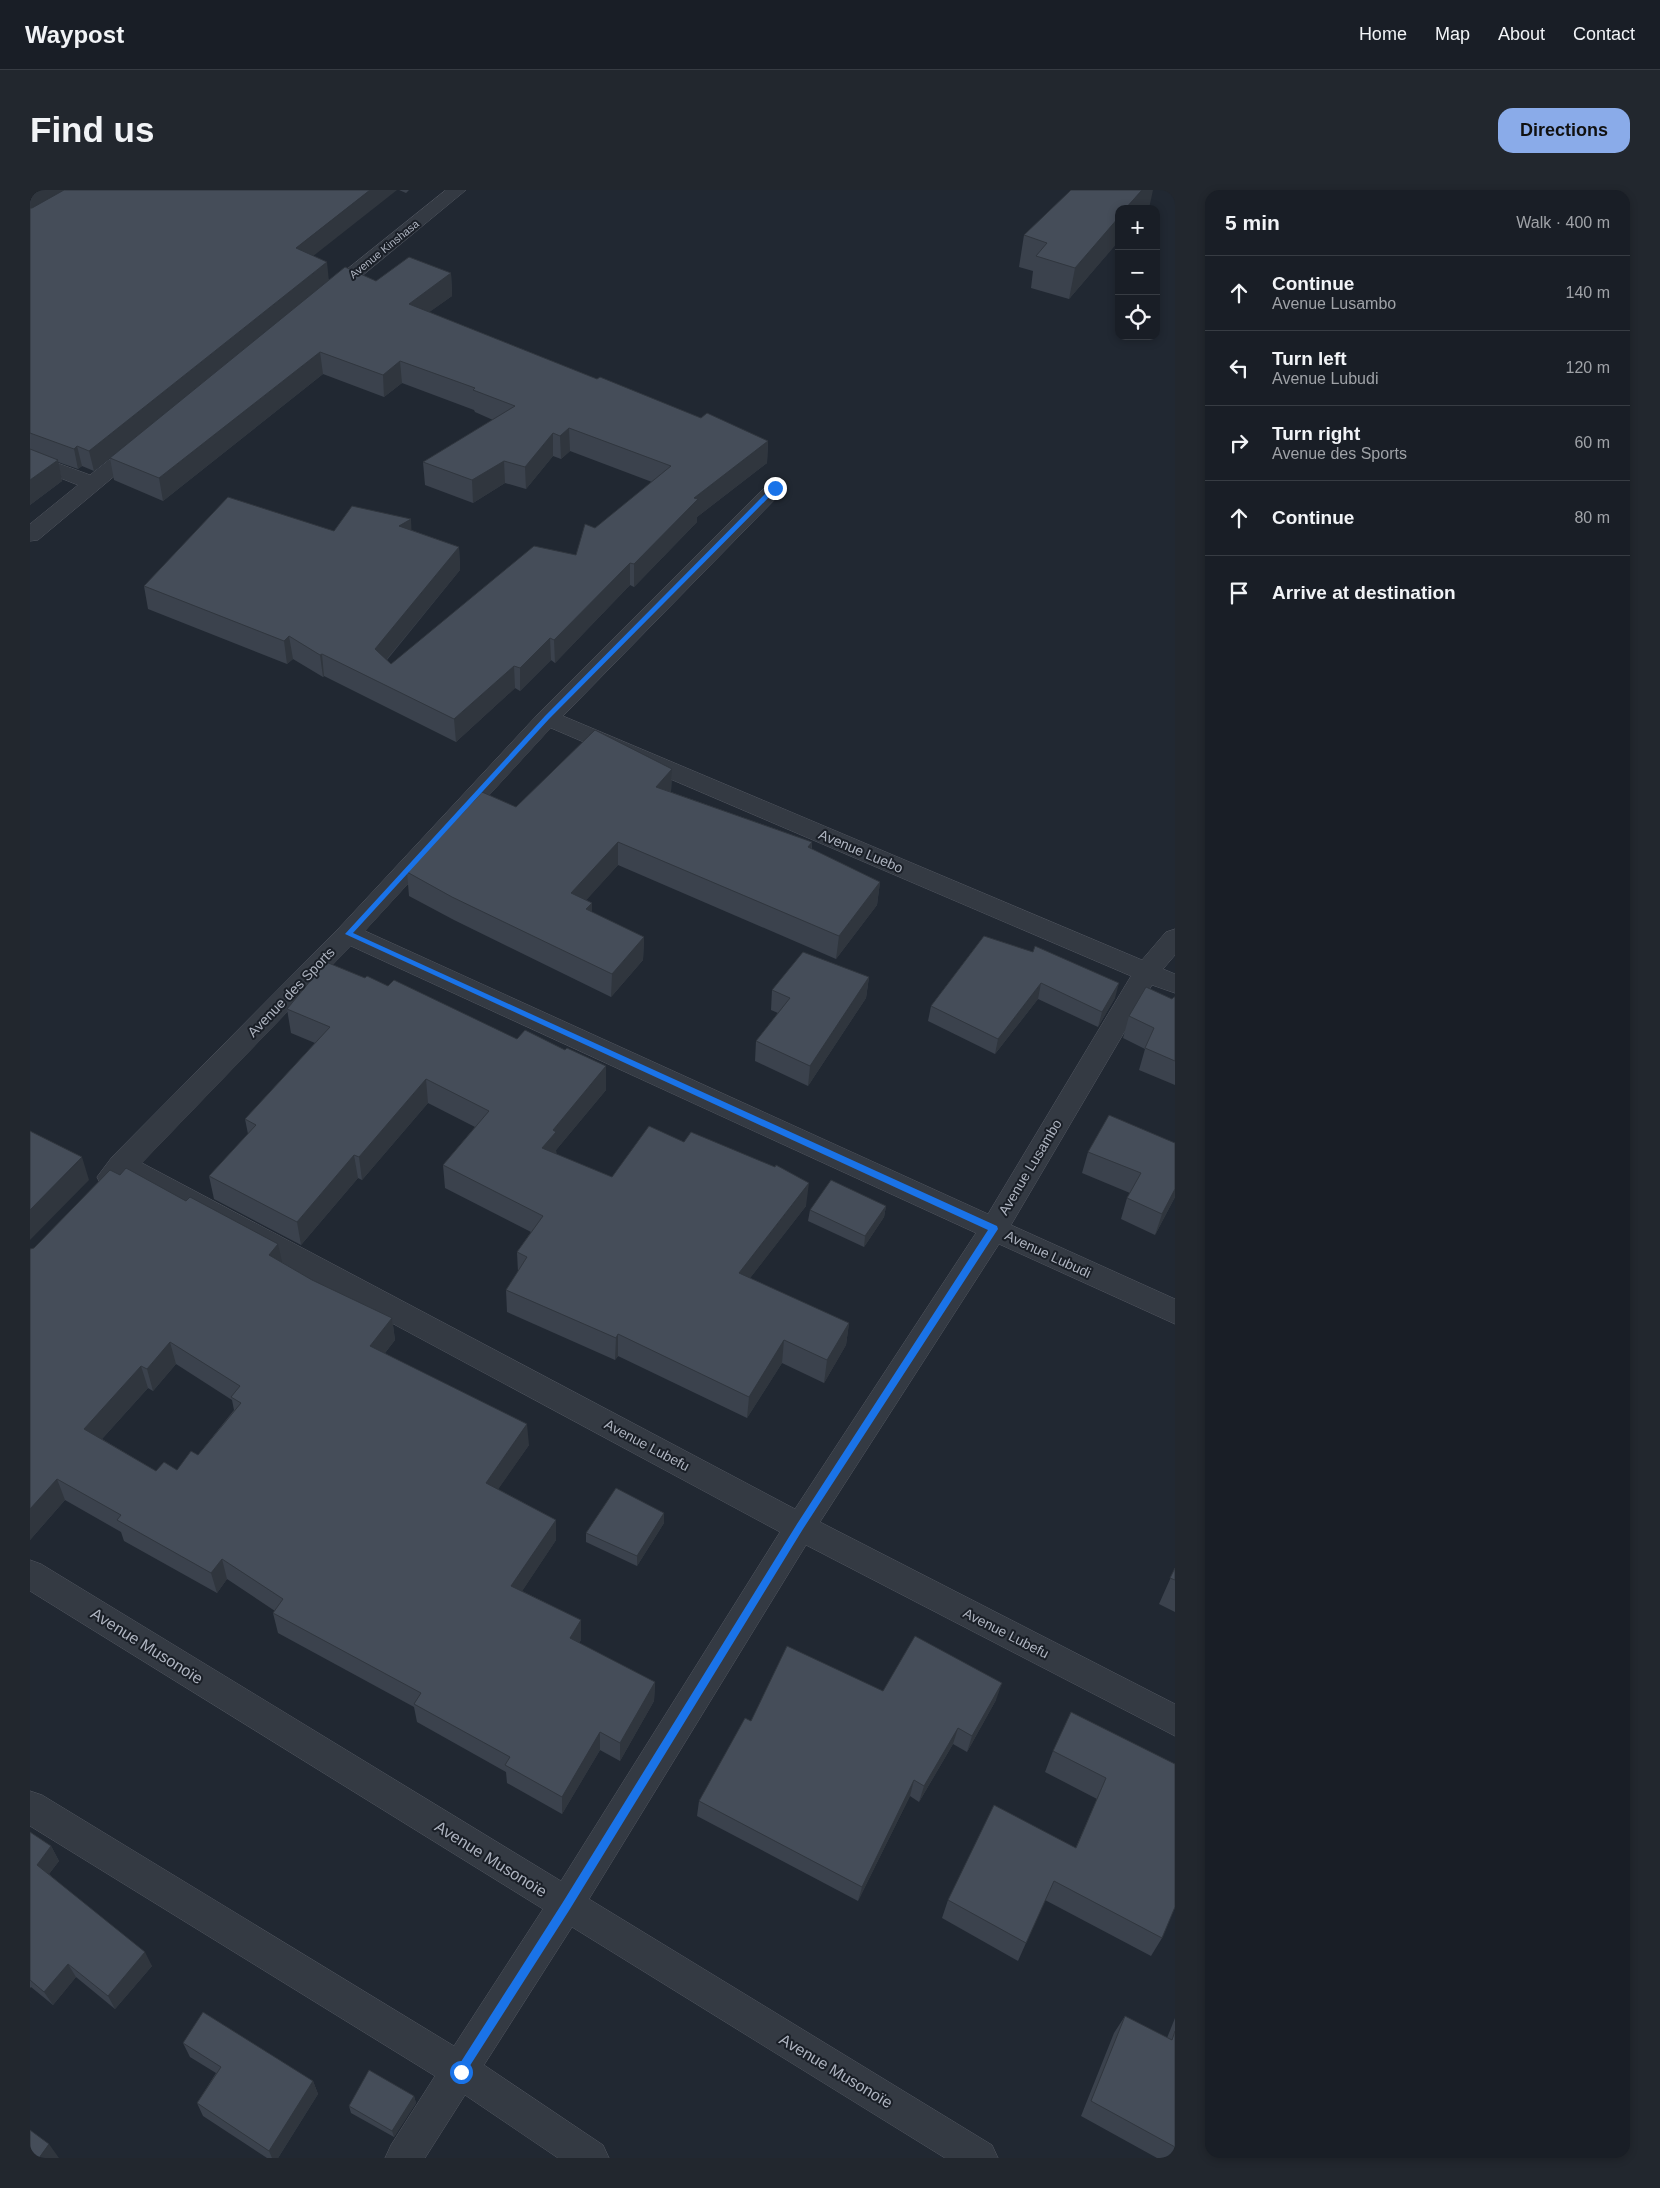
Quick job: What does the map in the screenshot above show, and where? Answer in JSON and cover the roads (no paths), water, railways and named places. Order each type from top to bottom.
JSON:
[{"type":"street","name":"Avenue Kinshasa","points":[[310,309],[457,190]]},
{"type":"street","points":[[30,535],[155,434]]},
{"type":"street","points":[[30,459],[92,484]]},
{"type":"street","name":"Avenue des Sports","points":[[96,1192],[348,934],[547,718],[775,488]]},
{"type":"street","name":"Avenue Luebo","points":[[547,718],[1175,984]]},
{"type":"street","name":"Avenue Lubudi","points":[[348,934],[1175,1312]]},
{"type":"street","name":"Avenue Lusambo","points":[[404,2158],[461,2072],[566,1905],[800,1527],[994,1229],[1146,972],[1175,938]]},
{"type":"street","name":"Avenue Lubefu","points":[[122,1165],[800,1527],[1175,1721]]},
{"type":"street","name":"Avenue Musonoïe","points":[[30,1574],[979,2158]]},
{"type":"street","points":[[30,1807],[461,2072],[590,2158]]}]
